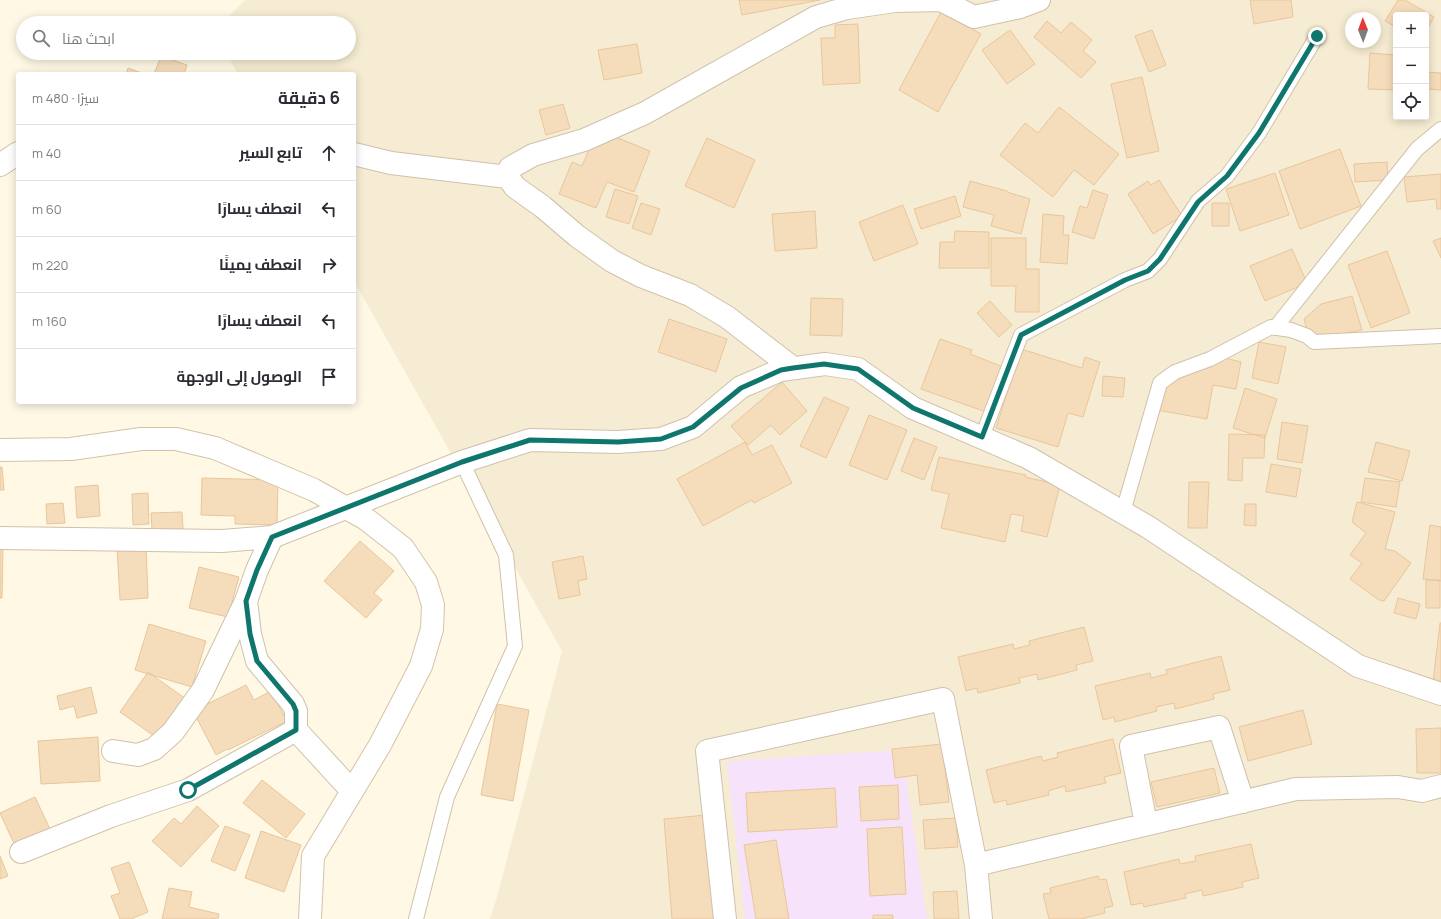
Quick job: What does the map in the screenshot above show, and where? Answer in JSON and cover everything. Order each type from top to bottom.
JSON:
[{"type":"street","points":[[793,368],[727,317],[690,295],[641,276],[612,261],[577,236],[543,207],[515,187],[508,177],[510,168],[533,155],[584,140],[645,113],[816,16],[847,8],[895,1],[941,0],[974,17],[1020,7],[1039,0]]},
{"type":"street","points":[[0,165],[16,154]]},
{"type":"street","points":[[356,154],[391,163],[508,177]]},
{"type":"street","points":[[0,538],[222,541],[272,537],[462,462],[530,440],[618,442],[661,439],[693,427],[741,388],[781,370],[824,364],[858,369],[913,408],[1030,458],[1123,512],[1358,666],[1441,694]]},
{"type":"street","points":[[0,450],[71,449],[141,439],[176,439],[215,448],[314,490],[366,519],[403,548],[426,582],[433,605],[432,629],[421,666],[380,745],[313,856],[310,919]]},
{"type":"street","points":[[114,752],[143,753],[154,749],[173,732],[203,690],[246,601],[257,570],[272,537]]},
{"type":"street","points":[[246,601],[250,634],[257,661],[293,704],[296,711],[296,730],[352,791]]},
{"type":"street","points":[[725,919],[707,751],[944,699],[976,865],[981,919]]},
{"type":"street","points":[[1146,824],[1131,746],[1219,727],[1243,802]]},
{"type":"street","points":[[21,852],[112,816],[188,790],[296,730]]},
{"type":"street","points":[[976,865],[1296,789],[1398,787],[1422,791],[1441,786]]},
{"type":"lane","points":[[982,437],[1021,335],[1125,280],[1148,271],[1160,259],[1198,202],[1227,176],[1259,133],[1317,36]]},
{"type":"lane","points":[[1275,328],[1417,149],[1441,129]]},
{"type":"lane","points":[[1123,512],[1160,383],[1175,372],[1210,359],[1271,327],[1291,330],[1306,336],[1314,342],[1441,336]]},
{"type":"lane","points":[[416,919],[447,797],[515,646],[506,555],[462,462]]},
{"type":"shaded area","points":[[245,0],[1441,0],[1441,919],[490,919],[562,651],[356,285],[356,72],[237,72],[230,60],[356,60],[356,16],[229,16]]},
{"type":"shaded area","points":[[902,750],[927,919],[745,919],[727,761]]},
{"type":"building","points":[[739,0],[820,0],[742,15]]},
{"type":"building","points":[[1250,0],[1291,0],[1293,17],[1254,24]]},
{"type":"building","points":[[1398,0],[1405,0],[1425,12],[1393,12],[1393,25],[1385,21]]},
{"type":"building","points":[[941,12],[981,34],[938,112],[899,90]]},
{"type":"building","points":[[1429,14],[1434,17],[1429,26]]},
{"type":"building","points":[[1047,21],[1061,33],[1071,22],[1092,40],[1083,51],[1096,62],[1081,78],[1034,37]]},
{"type":"building","points":[[858,24],[860,83],[823,85],[821,38],[835,38],[835,25]]},
{"type":"building","points":[[1010,30],[1035,64],[1007,84],[982,50]]},
{"type":"building","points":[[1152,30],[1166,65],[1149,72],[1135,36]]},
{"type":"building","points":[[637,44],[642,73],[604,80],[598,50]]},
{"type":"building","points":[[1370,53],[1393,55],[1393,90],[1368,89]]},
{"type":"building","points":[[159,60],[173,60],[187,65],[185,72],[155,72]]},
{"type":"building","points":[[128,68],[139,72],[127,72]]},
{"type":"building","points":[[1429,72],[1441,73],[1441,90],[1429,89]]},
{"type":"building","points":[[1142,77],[1159,151],[1127,158],[1111,84]]},
{"type":"building","points":[[563,104],[570,128],[546,135],[539,110]]},
{"type":"building","points":[[1059,107],[1119,154],[1094,185],[1074,170],[1053,197],[1000,155],[1025,123],[1038,133]]},
{"type":"building","points":[[608,134],[650,151],[634,192],[607,182],[596,208],[559,194],[572,162],[582,166],[593,140],[604,144]]},
{"type":"building","points":[[707,138],[755,160],[734,208],[685,186]]},
{"type":"building","points":[[1340,149],[1361,206],[1300,229],[1279,171]]},
{"type":"building","points":[[1387,162],[1388,180],[1355,182],[1354,164]]},
{"type":"building","points":[[1275,173],[1289,215],[1240,231],[1226,189]]},
{"type":"building","points":[[1441,174],[1441,209],[1437,209],[1436,199],[1407,202],[1404,177]]},
{"type":"building","points":[[1159,180],[1182,216],[1153,234],[1128,194],[1148,181],[1151,185]]},
{"type":"building","points":[[970,181],[1030,199],[1021,234],[991,226],[994,215],[963,207]]},
{"type":"building","points":[[615,189],[638,196],[629,224],[606,217]]},
{"type":"building","points":[[1093,190],[1108,195],[1094,239],[1072,232],[1080,206],[1087,208]]},
{"type":"building","points":[[955,196],[961,216],[921,229],[914,209]]},
{"type":"building","points":[[641,203],[660,209],[651,235],[632,228]]},
{"type":"building","points":[[1212,203],[1229,203],[1229,226],[1212,226]]},
{"type":"building","points":[[903,205],[918,244],[874,261],[859,222]]},
{"type":"building","points":[[815,211],[817,248],[775,251],[772,214]]},
{"type":"building","points":[[1043,214],[1064,216],[1063,235],[1069,235],[1067,264],[1040,262]]},
{"type":"building","points":[[955,231],[989,232],[989,268],[939,268],[940,242],[954,242]]},
{"type":"building","points":[[991,238],[1026,238],[1026,269],[1039,269],[1039,312],[1015,312],[1016,286],[991,286]]},
{"type":"building","points":[[1441,238],[1441,258],[1433,241]]},
{"type":"building","points":[[1292,249],[1307,283],[1265,301],[1250,266]]},
{"type":"building","points":[[1387,251],[1410,313],[1371,328],[1348,265]]},
{"type":"building","points":[[1352,296],[1362,330],[1321,338],[1307,331],[1304,319],[1321,304]]},
{"type":"building","points":[[811,298],[843,299],[842,336],[810,335]]},
{"type":"building","points":[[990,301],[1012,325],[999,337],[977,313]]},
{"type":"building","points":[[669,319],[727,339],[716,372],[658,352]]},
{"type":"building","points":[[940,339],[972,350],[970,354],[1006,368],[989,413],[921,389]]},
{"type":"building","points":[[1259,342],[1286,347],[1278,384],[1252,378]]},
{"type":"building","points":[[1021,349],[1082,368],[1085,357],[1100,362],[1083,417],[1068,413],[1058,447],[996,428]]},
{"type":"building","points":[[1221,357],[1241,362],[1236,389],[1213,385],[1207,419],[1157,410],[1163,386]]},
{"type":"building","points":[[1103,376],[1125,378],[1123,397],[1102,396]]},
{"type":"building","points":[[782,382],[807,411],[780,435],[771,425],[748,445],[731,426]]},
{"type":"building","points":[[1245,388],[1277,399],[1265,438],[1233,428]]},
{"type":"building","points":[[824,397],[849,408],[826,458],[800,446]]},
{"type":"building","points":[[869,415],[907,430],[887,480],[849,465]]},
{"type":"building","points":[[1282,422],[1308,426],[1302,463],[1277,459]]},
{"type":"building","points":[[1229,434],[1265,435],[1264,458],[1243,458],[1242,481],[1228,480]]},
{"type":"building","points":[[914,438],[937,447],[924,480],[901,471]]},
{"type":"building","points":[[745,442],[752,455],[772,445],[792,483],[754,503],[752,500],[703,526],[677,479]]},
{"type":"building","points":[[1376,442],[1410,451],[1402,481],[1368,472]]},
{"type":"building","points":[[939,457],[1026,475],[1025,477],[1060,485],[1047,537],[1021,531],[1024,516],[1011,514],[1005,542],[941,528],[949,494],[931,490]]},
{"type":"building","points":[[1271,464],[1301,469],[1296,497],[1266,492]]},
{"type":"building","points":[[0,467],[2,467],[4,490],[0,490]]},
{"type":"building","points":[[202,478],[278,480],[277,525],[235,524],[235,516],[201,515]]},
{"type":"building","points":[[1365,478],[1400,482],[1396,507],[1361,502]]},
{"type":"building","points":[[1189,482],[1209,482],[1207,528],[1188,528]]},
{"type":"building","points":[[98,485],[100,516],[77,518],[75,487]]},
{"type":"building","points":[[148,493],[149,524],[133,525],[132,494]]},
{"type":"building","points":[[1357,502],[1395,512],[1385,549],[1395,551],[1411,563],[1384,601],[1379,600],[1350,579],[1362,563],[1350,555],[1366,533],[1352,522]]},
{"type":"building","points":[[63,503],[65,523],[47,524],[46,504]]},
{"type":"building","points":[[1245,504],[1256,504],[1256,526],[1244,525]]},
{"type":"building","points":[[182,512],[183,529],[152,530],[151,513]]},
{"type":"building","points":[[1430,525],[1441,527],[1441,581],[1423,579]]},
{"type":"building","points":[[360,541],[394,571],[374,593],[382,600],[366,618],[324,581]]},
{"type":"building","points":[[146,545],[148,598],[120,600],[117,547]]},
{"type":"building","points":[[0,547],[3,547],[2,598],[0,598]]},
{"type":"building","points":[[583,556],[587,579],[578,581],[580,595],[559,599],[552,562]]},
{"type":"building","points":[[199,567],[239,577],[228,617],[189,608]]},
{"type":"building","points":[[1426,580],[1440,580],[1440,608],[1426,608]]},
{"type":"building","points":[[1398,598],[1420,604],[1416,619],[1394,613]]},
{"type":"building","points":[[1441,623],[1441,683],[1433,682]]},
{"type":"building","points":[[149,624],[206,641],[192,687],[135,670]]},
{"type":"building","points":[[1084,627],[1093,661],[1076,665],[1077,670],[1038,680],[1037,674],[1019,678],[1020,683],[978,693],[977,688],[966,691],[958,657],[1013,644],[1014,649],[1030,645],[1029,641]]},
{"type":"building","points":[[1221,656],[1230,690],[1213,694],[1214,699],[1175,709],[1174,703],[1156,707],[1157,711],[1115,722],[1114,717],[1103,720],[1095,686],[1150,673],[1151,678],[1167,674],[1166,670]]},
{"type":"building","points":[[148,672],[186,699],[157,738],[120,712]]},
{"type":"building","points":[[246,685],[254,700],[271,691],[287,721],[216,755],[193,711]]},
{"type":"building","points":[[91,687],[97,713],[77,718],[74,706],[60,710],[57,696]]},
{"type":"building","points":[[497,704],[529,710],[513,801],[481,795]]},
{"type":"building","points":[[1303,710],[1312,744],[1248,761],[1239,727]]},
{"type":"building","points":[[1441,728],[1441,773],[1417,773],[1416,729]]},
{"type":"building","points":[[98,737],[100,781],[41,784],[38,741]]},
{"type":"building","points":[[1113,739],[1121,773],[1104,777],[1106,783],[1066,792],[1065,786],[1048,791],[1049,795],[1007,805],[1006,800],[994,803],[986,770],[1041,756],[1043,761],[1058,757],[1057,753]]},
{"type":"building","points":[[942,744],[949,802],[920,805],[917,775],[895,778],[892,749]]},
{"type":"building","points":[[1214,768],[1220,793],[1157,807],[1151,782]]},
{"type":"building","points":[[262,780],[305,814],[286,838],[243,803]]},
{"type":"building","points":[[898,785],[899,819],[861,821],[859,787]]},
{"type":"building","points":[[835,788],[837,827],[748,832],[746,793]]},
{"type":"building","points":[[35,797],[57,844],[22,861],[0,813]]},
{"type":"building","points":[[197,806],[219,826],[181,867],[152,841],[174,818],[181,824]]},
{"type":"building","points":[[706,815],[714,919],[672,919],[664,819]]},
{"type":"building","points":[[956,818],[958,847],[925,849],[923,820]]},
{"type":"building","points":[[225,826],[250,835],[235,871],[211,861]]},
{"type":"building","points":[[902,827],[906,894],[870,896],[867,829]]},
{"type":"building","points":[[261,831],[301,845],[284,892],[245,878]]},
{"type":"building","points":[[776,840],[789,919],[756,919],[744,845]]},
{"type":"building","points":[[1251,844],[1259,878],[1242,882],[1243,887],[1203,896],[1202,890],[1185,894],[1186,898],[1144,907],[1143,903],[1131,905],[1124,872],[1179,859],[1180,864],[1196,861],[1195,856]]},
{"type":"building","points":[[0,856],[8,876],[0,879]]},
{"type":"building","points":[[129,862],[148,912],[131,919],[120,919],[111,896],[120,893],[111,868]]},
{"type":"building","points":[[1098,876],[1100,880],[1106,879],[1113,906],[1104,908],[1105,913],[1081,919],[1049,919],[1043,894],[1051,893],[1050,888]]},
{"type":"building","points":[[169,888],[192,892],[189,907],[219,914],[218,919],[162,919]]},
{"type":"building","points":[[957,891],[959,919],[934,919],[933,892]]},
{"type":"building","points":[[873,915],[893,915],[893,919],[873,919]]},
{"type":"route","points":[[188,790],[296,730],[296,711],[293,704],[257,661],[250,634],[246,601],[257,570],[272,537],[462,462],[530,440],[618,442],[661,439],[693,427],[741,388],[781,370],[793,368],[824,364],[858,369],[913,408],[982,437],[1021,335],[1125,280],[1148,271],[1160,259],[1198,202],[1227,176],[1259,133],[1317,36]]}]
